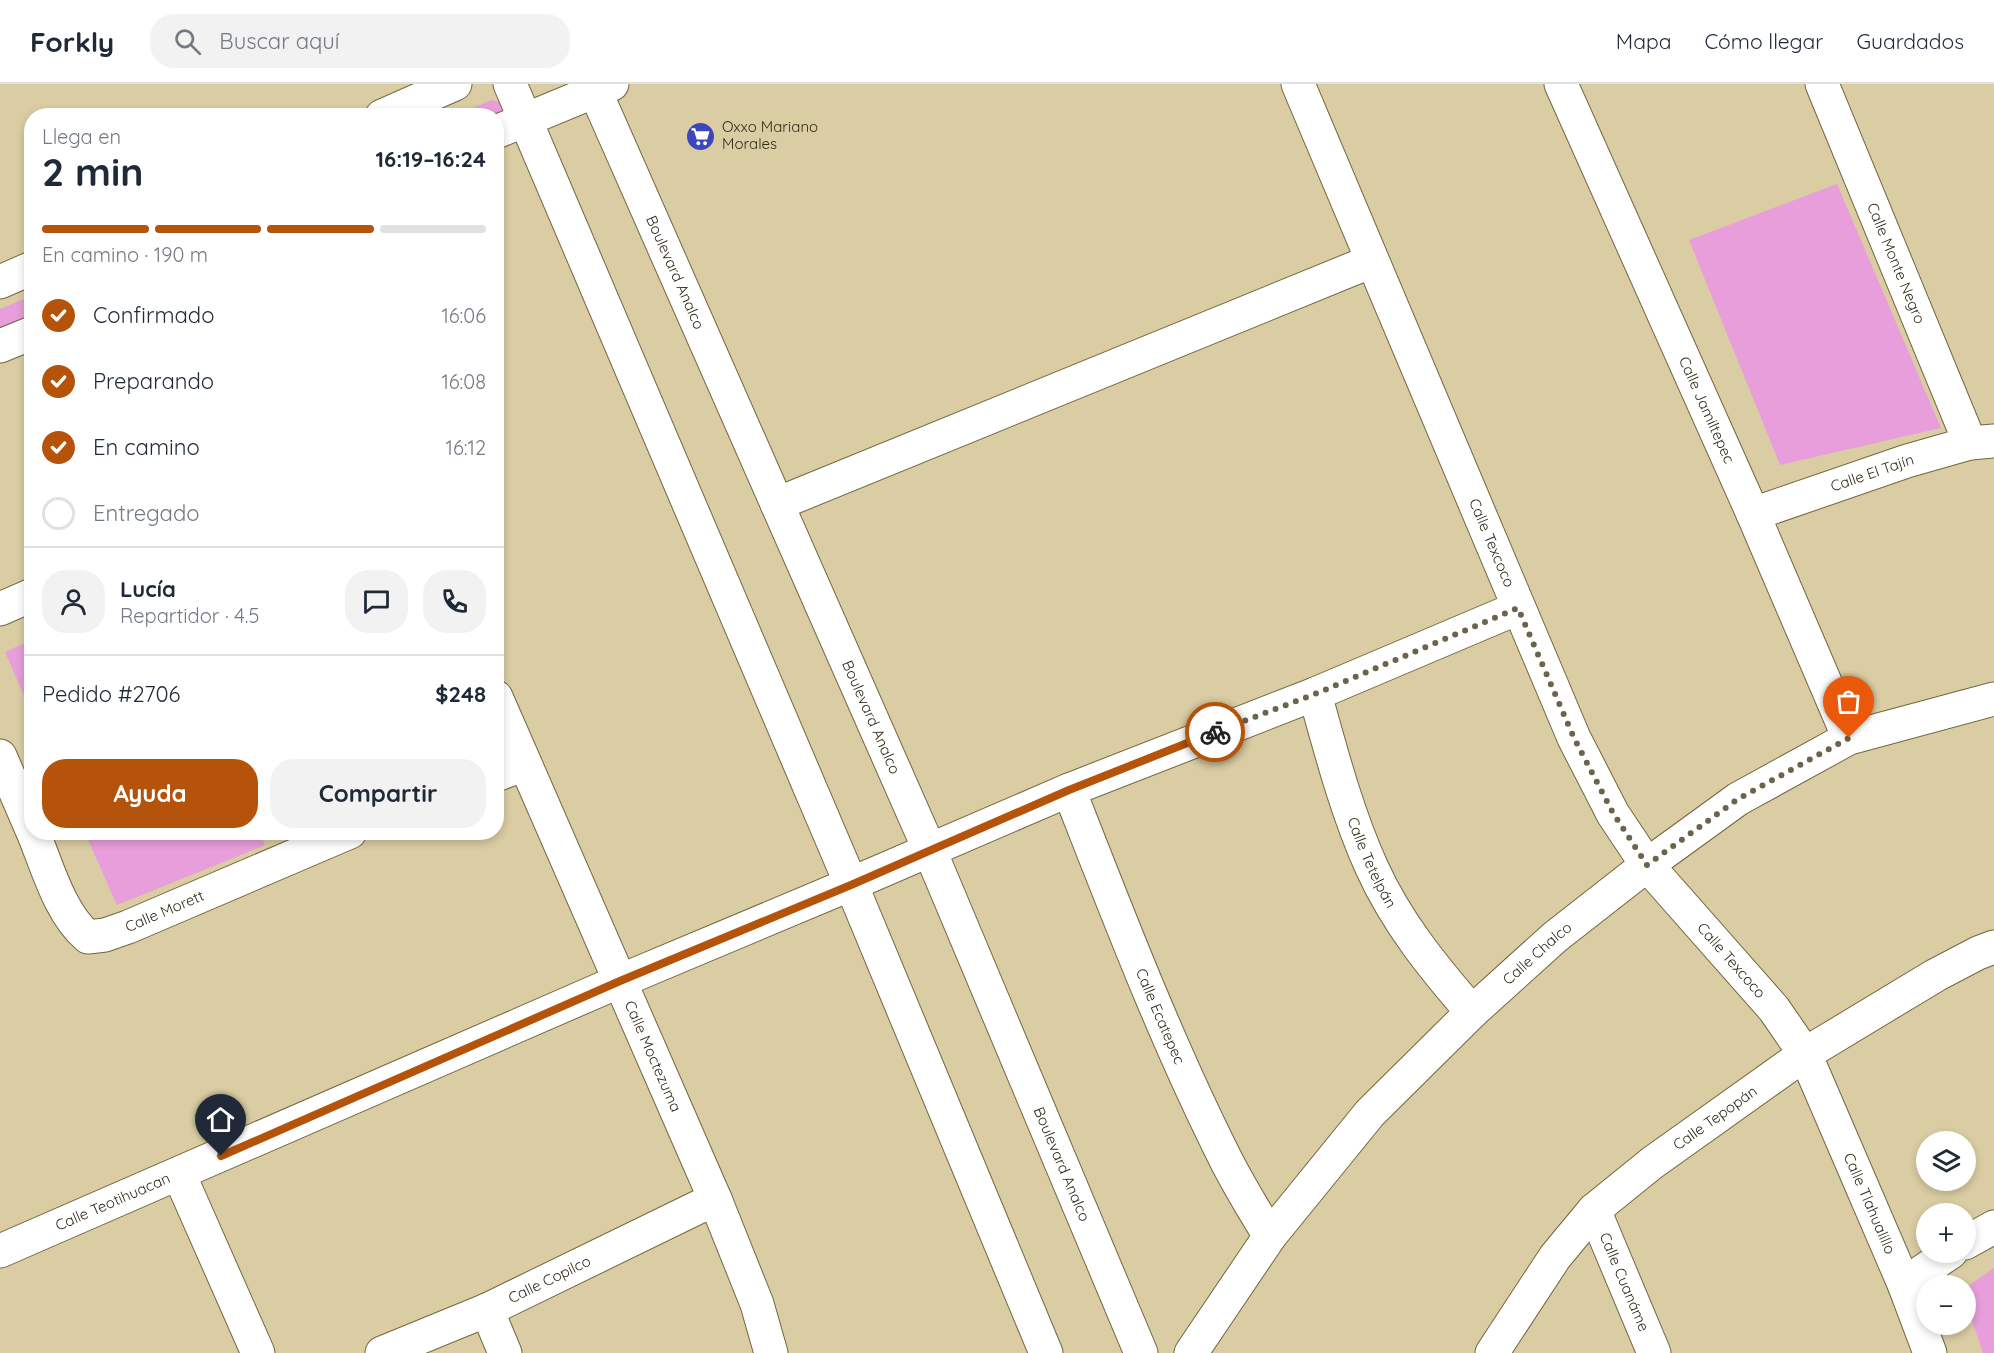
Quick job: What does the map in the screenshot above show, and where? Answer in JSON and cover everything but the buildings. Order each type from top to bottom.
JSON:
[{"type":"street","points":[[400,108],[454,84]]},
{"type":"street","points":[[510,84],[511,126],[851,885],[1046,1353]]},
{"type":"street","name":"Calle Texcoco","points":[[1298,84],[1574,738],[1613,813],[1647,865],[1774,1009],[1805,1054]]},
{"type":"street","name":"Calle Jamiltepec","points":[[1561,84],[1753,514],[1849,738]]},
{"type":"street","name":"Calle Monte Negro","points":[[1822,84],[1982,442]]},
{"type":"street","points":[[511,126],[600,86]]},
{"type":"street","name":"Boulevard Analco","points":[[600,86],[777,504],[930,851],[1141,1353]]},
{"type":"street","points":[[777,504],[1372,261]]},
{"type":"street","points":[[0,282],[24,272]]},
{"type":"street","points":[[0,346],[24,336]]},
{"type":"street","name":"Calle El Tajín","points":[[1753,514],[1907,461],[1982,442]]},
{"type":"street","points":[[0,609],[24,598]]},
{"type":"street","name":"Calle Teotihuacan","points":[[0,1251],[620,981],[851,885],[1069,790],[1315,694],[1518,608]]},
{"type":"street","name":"Calle Tetelpán","points":[[1315,694],[1351,811],[1372,868],[1400,920],[1430,964],[1472,1011]]},
{"type":"street","name":"Calle Chalco","points":[[1191,1353],[1270,1236],[1370,1113],[1472,1011],[1555,937],[1647,865],[1738,799],[1849,738],[1994,699]]},
{"type":"street","name":"Calle Moctezuma","points":[[504,736],[511,770],[620,981],[715,1199],[757,1304],[771,1353]]},
{"type":"street","name":"Calle Morett","points":[[0,756],[24,812]]},
{"type":"street","name":"Calle Ecatepec","points":[[1069,790],[1140,969],[1191,1089],[1228,1164],[1270,1236]]},
{"type":"street","name":"Calle Morett","points":[[36,840],[65,908],[76,927],[88,937],[105,935],[128,927],[291,844],[311,840]]},
{"type":"street","name":"Calle Tepopán","points":[[1492,1353],[1555,1257],[1594,1210],[1652,1163],[1805,1054],[1936,975],[1994,947]]},
{"type":"street","name":"Calle Tlahualillo","points":[[1805,1054],[1904,1284],[1930,1353]]},
{"type":"street","points":[[179,1174],[258,1353]]},
{"type":"street","name":"Calle Copilco","points":[[382,1353],[487,1310],[715,1199]]},
{"type":"street","name":"Calle Cuanáme","points":[[1594,1210],[1654,1353]]},
{"type":"street","points":[[1976,1237],[1994,1227]]},
{"type":"street","points":[[1904,1284],[1935,1263]]},
{"type":"street","points":[[487,1310],[505,1353]]},
{"type":"shaded area","points":[[491,100],[501,102],[506,107],[504,110],[504,108],[474,108]]},
{"type":"shaded area","points":[[1837,184],[1941,428],[1780,465],[1689,240]]},
{"type":"shaded area","points":[[24,299],[24,320],[0,331],[0,309]]},
{"type":"shaded area","points":[[24,643],[24,696],[5,652]]},
{"type":"shaded area","points":[[88,840],[263,840],[265,845],[117,905]]},
{"type":"shaded area","points":[[1994,1268],[1994,1353],[1983,1353],[1976,1333],[1976,1280]]},
{"type":"way so far","points":[[1215,732],[1315,694],[1518,608],[1574,738],[1613,813],[1647,865],[1738,799],[1849,738]]},
{"type":"place","name":"Oxxo Mariano Morales","points":[[701,136]]},
{"type":"route","points":[[221,1156],[620,981],[851,885],[1069,790],[1215,732]]}]
